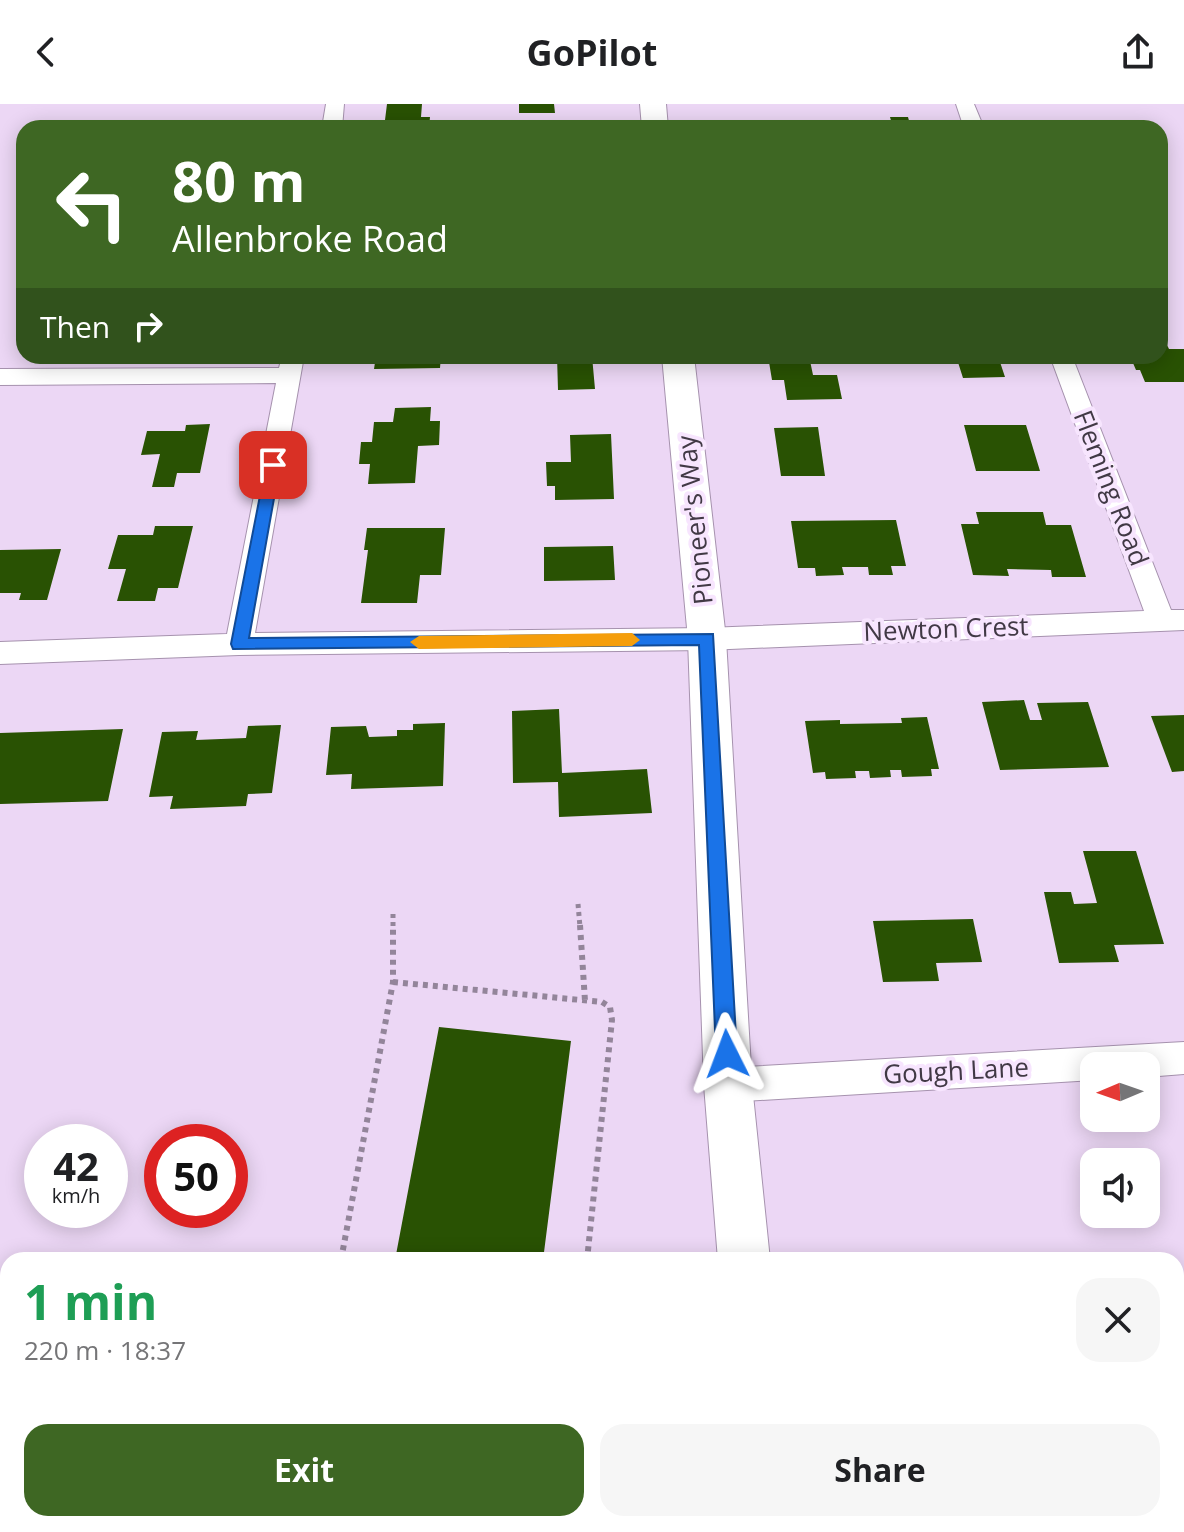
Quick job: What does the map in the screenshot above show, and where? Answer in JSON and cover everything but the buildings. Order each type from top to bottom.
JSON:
[{"type":"main road","name":"Pioneer's Way","points":[[679,364],[707,639],[728,1085],[743,1252]]},
{"type":"street","name":"Fleming Road","points":[[1064,364],[1173,620]]},
{"type":"street","points":[[0,377],[292,366],[239,644]]},
{"type":"street","name":"Newton Crest","points":[[0,653],[239,644],[707,639],[1173,620]]},
{"type":"street","name":"Gough Lane","points":[[728,1085],[1184,1058]]},
{"type":"path","points":[[578,904],[585,1001]]},
{"type":"path","points":[[342,1252],[393,982],[393,914]]},
{"type":"path","points":[[393,982],[602,1002],[610,1007],[612,1020],[588,1252]]},
{"type":"slow traffic","points":[[419,642],[632,640]]},
{"type":"route","points":[[273,465],[239,644],[707,639],[727,1054]]}]
